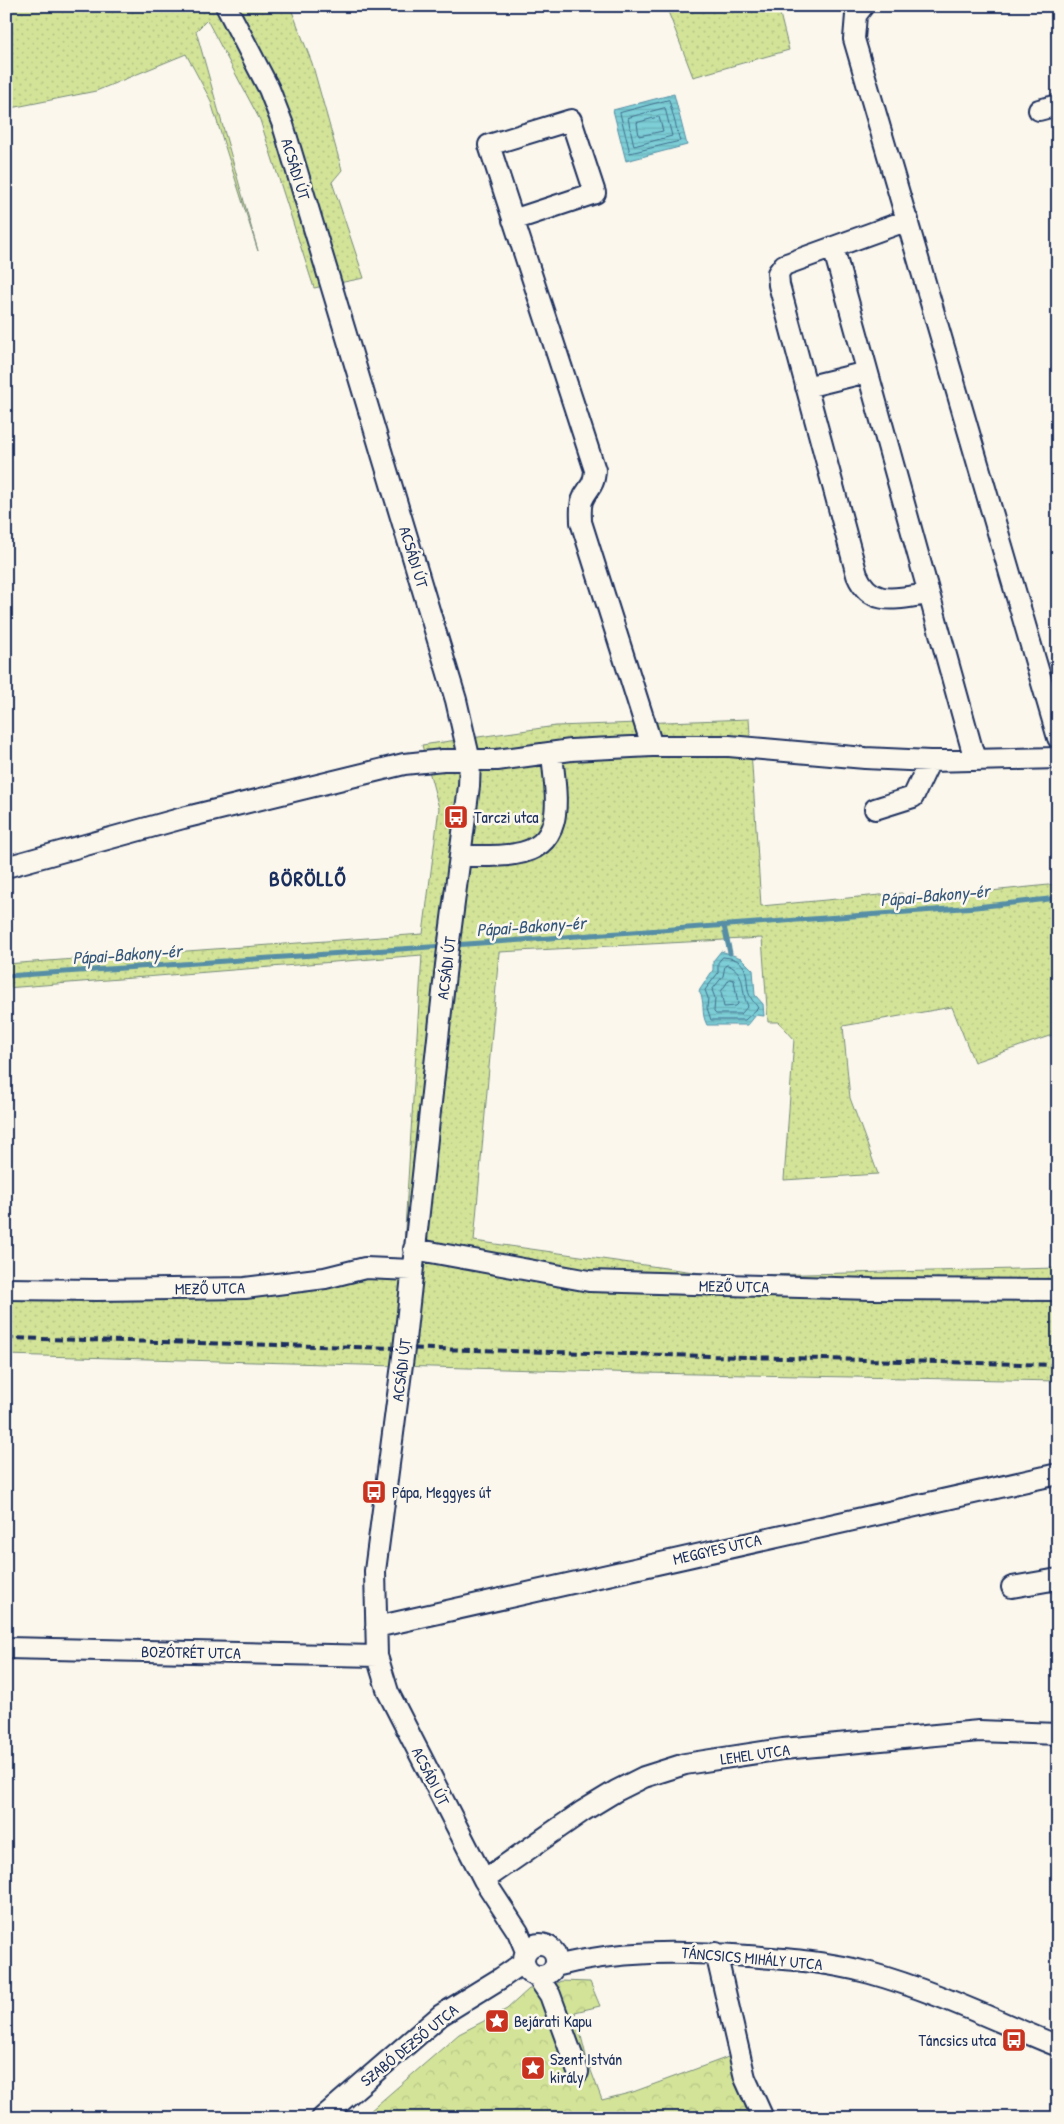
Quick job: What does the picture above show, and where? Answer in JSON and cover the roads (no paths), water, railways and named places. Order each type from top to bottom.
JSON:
[{"type":"street","name":"ACSÁDI ÚT","points":[[226,6],[270,89],[283,124],[427,599],[456,700],[470,761],[469,786],[446,965],[404,1349],[375,1571],[377,1656],[388,1692],[484,1880],[539,1962]]},
{"type":"street","points":[[863,6],[856,15],[854,39],[1058,738]]},
{"type":"street","points":[[513,220],[595,193],[571,120],[489,145],[513,220],[595,470],[594,482],[583,498],[580,508],[582,522],[652,746]]},
{"type":"street","points":[[908,220],[784,265],[778,274],[779,285],[806,388],[861,585],[867,592],[883,599],[928,594]]},
{"type":"street","points":[[833,247],[975,760]]},
{"type":"street","points":[[806,388],[867,372]]},
{"type":"street","points":[[6,867],[184,818],[404,764],[443,760],[470,761],[571,750],[652,746],[729,746],[865,758],[930,761],[1058,758]]},
{"type":"street","points":[[461,856],[515,854],[538,847],[545,842],[554,821],[556,808],[552,753]]},
{"type":"street","points":[[875,809],[913,797],[930,761]]},
{"type":"street","name":"MEZŐ UTCA","points":[[414,1249],[589,1281],[871,1289],[1058,1290]]},
{"type":"street","name":"MEZŐ UTCA","points":[[6,1289],[245,1288],[325,1278],[365,1268],[412,1270]]},
{"type":"street","name":"MEGGYES UTCA","points":[[376,1627],[1058,1474]]},
{"type":"street","points":[[1012,1587],[1058,1579]]},
{"type":"street","name":"BOZÓTRÉT UTCA","points":[[6,1648],[377,1656]]},
{"type":"street","name":"LEHEL UTCA","points":[[484,1880],[583,1811],[616,1791],[644,1777],[685,1764],[783,1750],[979,1731],[1058,1734]]},
{"type":"street","name":"TÁNCSICS MIHÁLY UTCA","points":[[539,1962],[666,1951],[791,1959],[870,1973],[910,1986],[1058,2046]]},
{"type":"street","points":[[716,1954],[746,2078],[763,2118]]},
{"type":"street","points":[[539,1962],[578,2072]]},
{"type":"street","name":"SZABÓ DEZSŐ UTCA","points":[[322,2118],[441,2015],[500,1978],[539,1962]]},
{"type":"water","points":[[674,94],[687,145],[626,161],[613,110]]},
{"type":"water","points":[[721,951],[741,958],[753,970],[755,995],[763,1004],[764,1016],[756,1015],[748,1025],[707,1025],[705,1020],[699,991],[713,970],[713,961]]},
{"type":"waterway","name":"Pápai-Bakony-ér","points":[[453,945],[976,907],[1058,898]]},
{"type":"waterway","points":[[724,926],[730,953]]},
{"type":"waterway","name":"Pápai-Bakony-ér","points":[[6,976],[444,946]]},
{"type":"railway","points":[[6,1338],[1058,1365]]},
{"type":"place","name":"Tarczi utca","points":[[456,817]]},
{"type":"place","name":"Pápa, Meggyes út","points":[[374,1492]]},
{"type":"place","name":"Bejárati Kapu","points":[[497,2021]]},
{"type":"place","name":"Táncsics utca","points":[[1014,2040]]},
{"type":"place","name":"Szent István király","points":[[533,2068]]},
{"type":"district","name":"BÖRÖLLŐ","points":[[308,878]]}]
